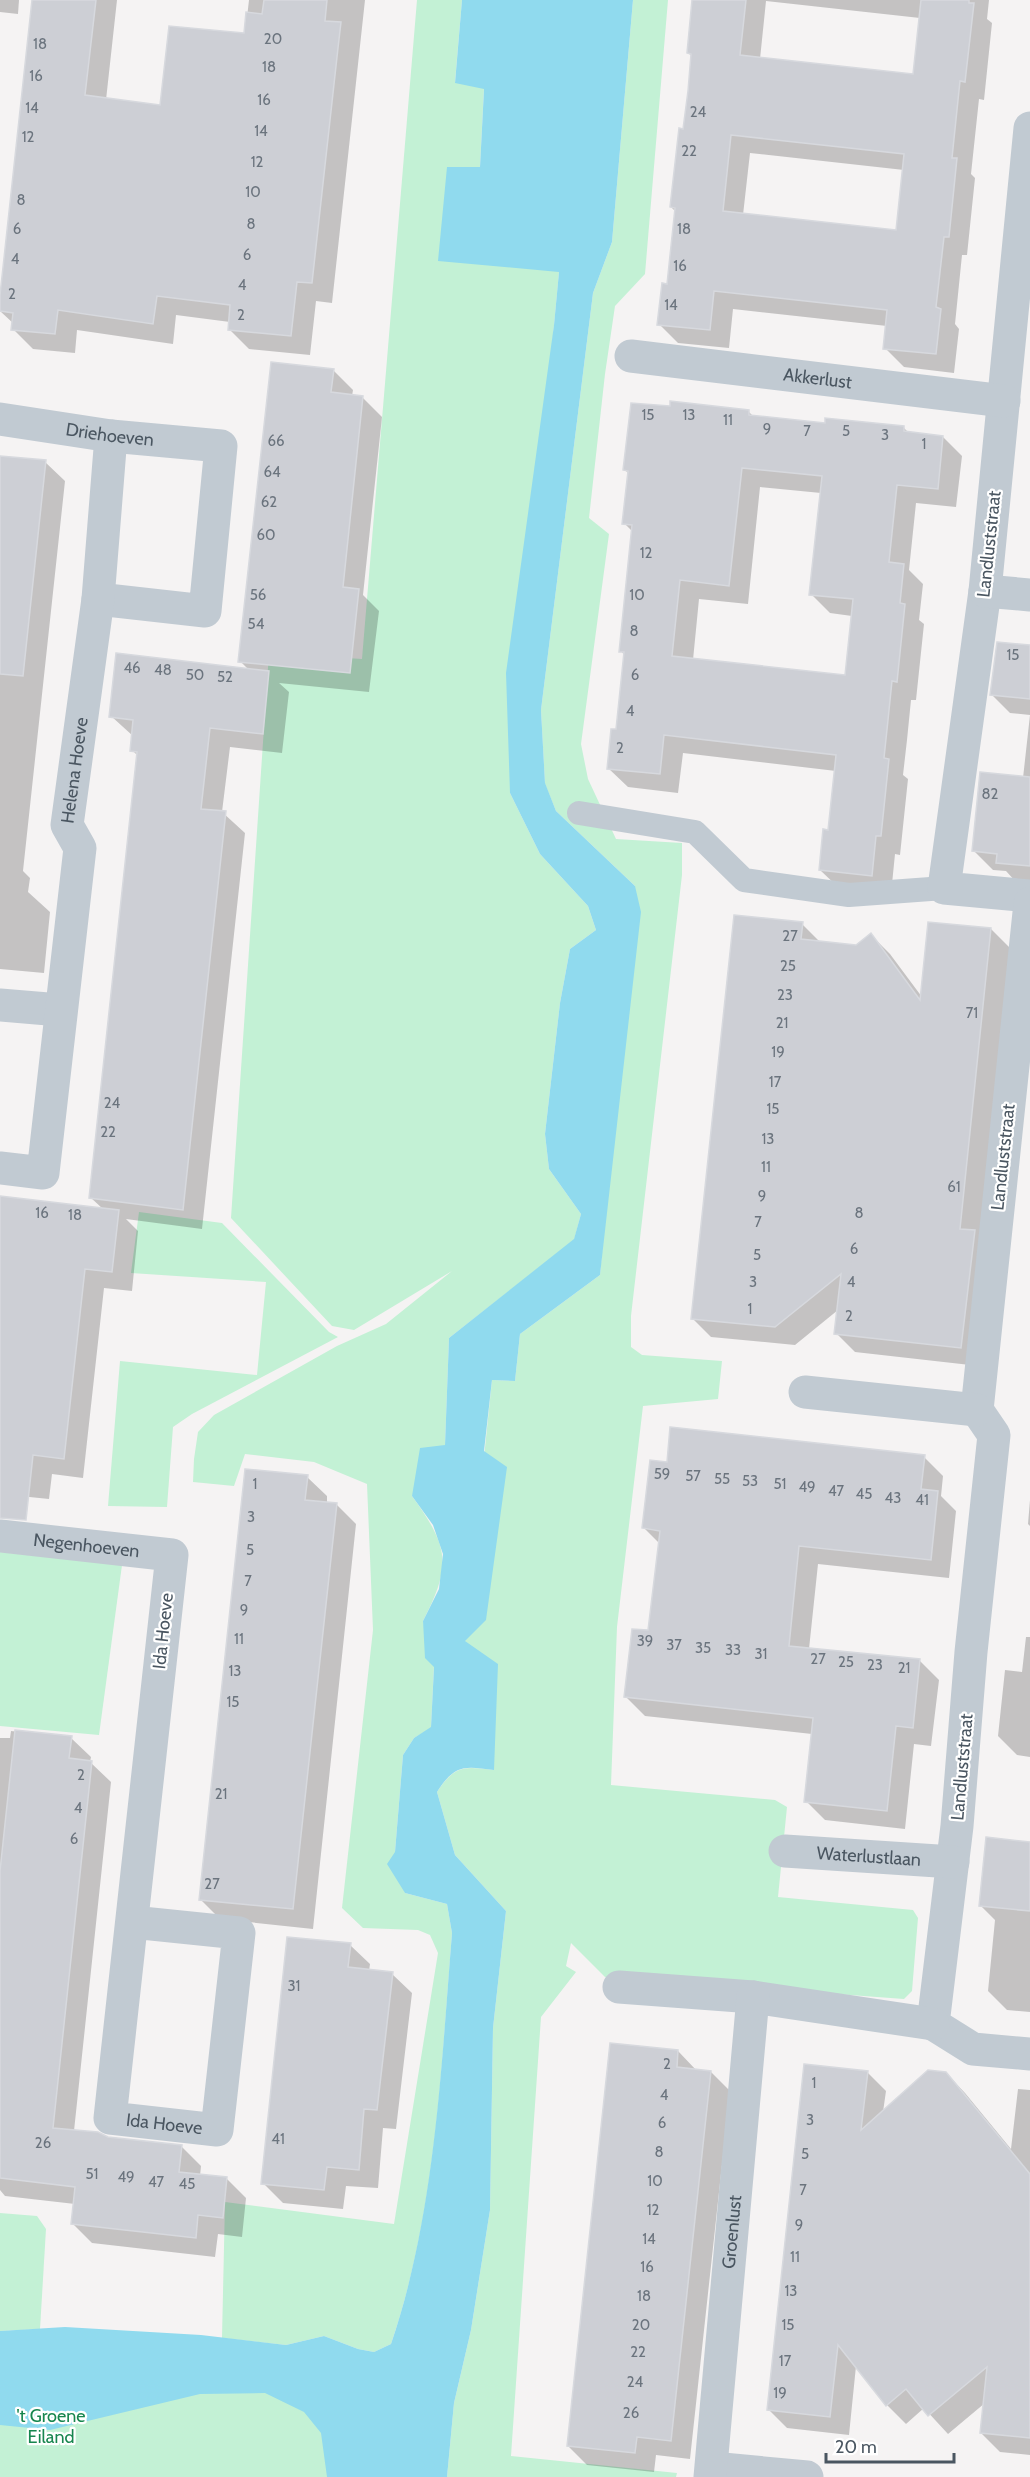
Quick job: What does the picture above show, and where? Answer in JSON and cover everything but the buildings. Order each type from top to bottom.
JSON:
[{"type":"street","name":"Landluststraat","points":[[944,888],[985,591],[1026,200],[1030,128]]},
{"type":"street","name":"Akkerlust","points":[[632,356],[1004,401]]},
{"type":"street","name":"Driehoeven","points":[[0,419],[111,436],[221,446],[205,611],[98,599]]},
{"type":"street","name":"Helena Hoeve","points":[[0,1168],[43,1173],[80,848],[67,825],[98,599],[111,436]]},
{"type":"street","points":[[985,591],[1030,595]]},
{"type":"street","points":[[944,888],[1030,896]]},
{"type":"street","name":"Landluststraat","points":[[933,2024],[953,1862],[971,1652],[994,1435],[977,1410],[1030,903]]},
{"type":"street","points":[[0,1005],[60,1011]]},
{"type":"street","points":[[805,1392],[977,1410]]},
{"type":"street","name":"Negenhoeven","points":[[0,1536],[172,1556]]},
{"type":"street","name":"Ida Hoeve","points":[[132,1922],[239,1933],[217,2130],[110,2118],[172,1556]]},
{"type":"street","name":"Waterlustlaan","points":[[785,1851],[953,1862]]},
{"type":"street","points":[[619,1987],[753,1997],[933,2024],[973,2049],[1030,2054]]},
{"type":"street","name":"Groenlust","points":[[753,1997],[711,2472],[807,2477]]},
{"type":"lane","points":[[579,813],[695,832],[744,880],[849,895],[944,888]]},
{"type":"green space","points":[[417,0],[462,0],[455,82],[484,88],[480,167],[447,167],[559,272],[510,793],[540,854],[588,906],[596,930],[570,949],[560,1003],[545,1134],[549,1169],[581,1214],[574,1240],[449,1338],[445,1445],[412,1496],[439,1543],[442,1570],[439,1585],[423,1621],[434,1666],[431,1728],[414,1738],[403,1755],[395,1852],[405,1893],[447,1904],[452,1933],[440,2089],[418,2244],[391,2344],[374,2352],[358,2349],[324,2336],[286,2345],[222,2338],[225,2202],[394,2224],[438,1953],[430,1935],[418,1930],[363,1928],[342,1908],[373,1630],[367,1484],[314,1462],[245,1454],[234,1486],[193,1482],[198,1432],[214,1415],[337,1346],[386,1324],[452,1271],[354,1330],[332,1326],[231,1218],[269,653],[362,659]]},
{"type":"green space","points":[[633,0],[668,0],[645,274],[615,306],[605,374],[589,518],[609,534],[581,744],[588,779],[616,839],[682,843],[682,875],[631,1316],[631,1347],[642,1355],[722,1361],[718,1399],[643,1406],[617,1627],[611,1785],[775,1800],[787,1807],[778,1897],[913,1910],[918,1918],[912,1991],[904,1999],[605,1977],[571,1943],[566,1966],[576,1972],[541,2017],[511,2456],[677,2473],[676,2477],[447,2477],[454,2403],[471,2330],[490,2210],[493,2028],[506,1911],[455,1855],[437,1792],[449,1777],[461,1769],[494,1770],[465,1641],[492,1380],[515,1381],[520,1334],[600,1275],[635,886],[556,811],[545,784],[541,710],[593,293],[612,242]]},
{"type":"green space","points":[[139,1212],[222,1223],[329,1332],[338,1337],[192,1414],[173,1427],[167,1507],[108,1506],[120,1361],[257,1375],[266,1282],[131,1273]]},
{"type":"green space","points":[[0,1552],[122,1565],[99,1735],[0,1726]]},
{"type":"green space","points":[[0,2213],[37,2216],[46,2229],[40,2329],[0,2331]]},
{"type":"green space","name":"'t Groene Eiland","points":[[0,2375],[338,2387],[340,2477],[0,2477]]},
{"type":"water","points":[[462,0],[633,0],[612,242],[593,293],[541,710],[545,783],[556,811],[635,886],[641,912],[600,1275],[520,1334],[515,1381],[492,1380],[484,1451],[507,1467],[486,1620],[465,1641],[498,1664],[494,1770],[461,1769],[449,1776],[437,1792],[455,1855],[506,1911],[493,2028],[490,2210],[471,2330],[454,2403],[447,2477],[327,2477],[321,2433],[304,2412],[265,2393],[200,2394],[50,2430],[0,2425],[0,2331],[65,2327],[201,2335],[286,2345],[324,2336],[358,2349],[374,2352],[391,2344],[418,2244],[434,2141],[452,1933],[447,1904],[405,1893],[387,1864],[395,1852],[403,1755],[414,1738],[431,1727],[434,1667],[425,1658],[423,1621],[439,1589],[443,1554],[433,1525],[412,1496],[420,1448],[445,1445],[449,1338],[574,1239],[581,1214],[549,1169],[545,1134],[560,1003],[570,949],[596,930],[588,906],[540,854],[510,793],[506,673],[554,325],[559,272],[438,261],[447,167],[480,167],[484,89],[455,83]]}]
